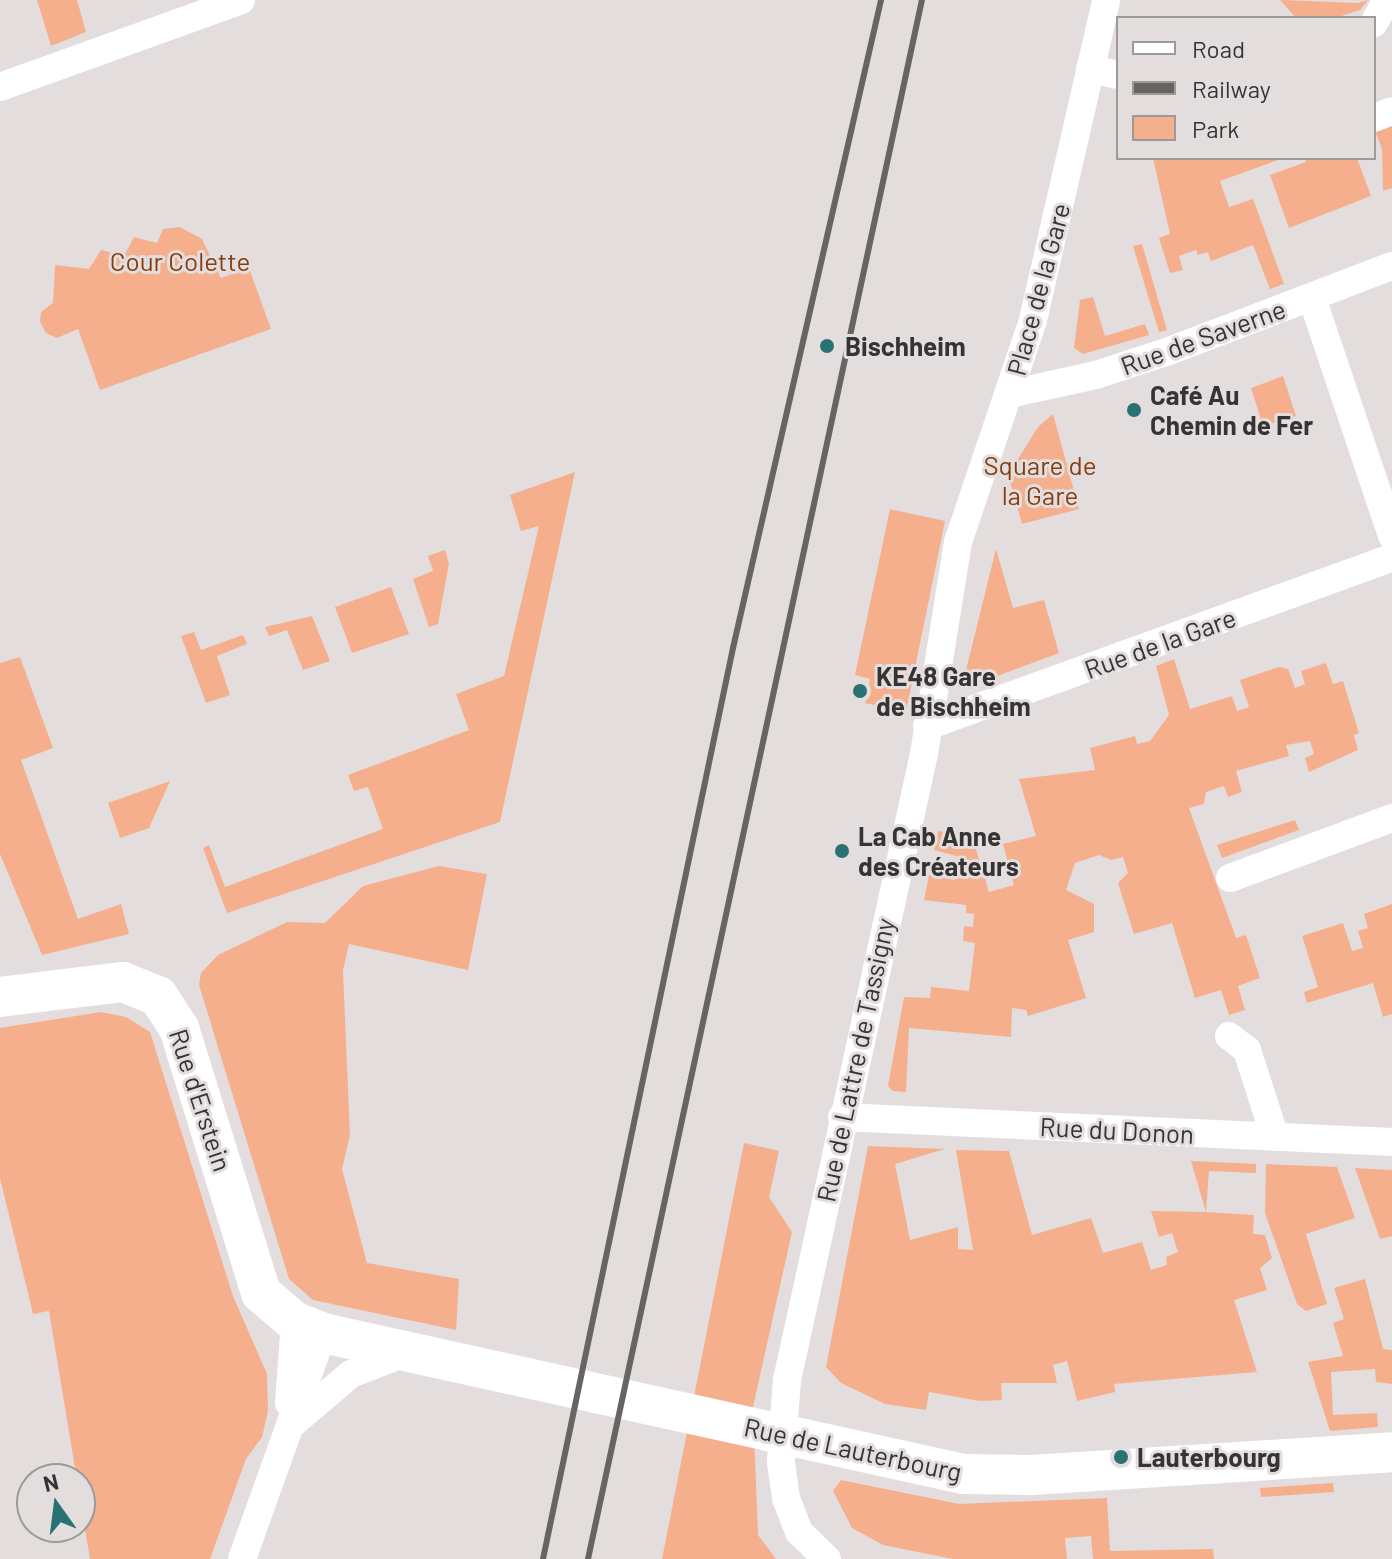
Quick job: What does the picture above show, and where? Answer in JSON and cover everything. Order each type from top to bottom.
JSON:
[{"type":"street","points":[[0,87],[241,0]]},
{"type":"street","name":"Place de la Gare","points":[[969,503],[1009,394],[1056,232],[1106,0]]},
{"type":"street","points":[[1376,19],[1387,0]]},
{"type":"street","points":[[1090,69],[1116,75]]},
{"type":"street","name":"Rue de Saverne","points":[[1009,394],[1111,371],[1392,266]]},
{"type":"street","points":[[1312,298],[1392,536]]},
{"type":"street","name":"Rue de Lattre de Tassigny","points":[[827,1559],[799,1532],[786,1498],[781,1461],[787,1380],[927,726],[969,503]]},
{"type":"street","name":"Rue de la Gare","points":[[927,726],[1392,558]]},
{"type":"street","points":[[1230,878],[1392,818]]},
{"type":"street","name":"Rue d'Erstein","points":[[0,997],[123,982],[150,990],[166,1005],[179,1028],[261,1293],[309,1328]]},
{"type":"street","points":[[1229,1036],[1247,1050],[1275,1137]]},
{"type":"street","name":"Rue du Donon","points":[[842,1117],[1392,1142]]},
{"type":"street","points":[[242,1559],[288,1427],[309,1328]]},
{"type":"street","name":"Rue de Lauterbourg","points":[[309,1328],[848,1451],[990,1476],[1392,1452]]},
{"type":"street","points":[[288,1427],[351,1374],[409,1351]]},
{"type":"green space","points":[[37,0],[77,0],[86,32],[51,46]]},
{"type":"green space","points":[[1280,0],[1358,3],[1368,0],[1360,10],[1341,16],[1294,16]]},
{"type":"green space","points":[[1392,118],[1392,188],[1383,191],[1382,149],[1376,127]]},
{"type":"green space","points":[[1153,160],[1278,160],[1220,181],[1229,207],[1253,199],[1284,284],[1270,289],[1253,245],[1211,261],[1208,252],[1198,255],[1196,250],[1179,256],[1183,270],[1170,273],[1159,238],[1170,234]]},
{"type":"green space","points":[[1358,160],[1371,196],[1289,228],[1270,175],[1306,162]]},
{"type":"green space","name":"Cour Colette","points":[[180,227],[202,239],[221,278],[249,268],[271,329],[100,390],[78,329],[57,338],[46,333],[40,322],[41,312],[53,303],[55,265],[89,269],[101,250],[124,256],[134,237],[157,243],[163,229]]},
{"type":"green space","points":[[1142,244],[1167,330],[1159,332],[1133,246]]},
{"type":"green space","points":[[1093,297],[1105,336],[1145,324],[1149,335],[1083,354],[1074,348],[1080,300]]},
{"type":"green space","points":[[1283,376],[1296,416],[1263,426],[1251,388]]},
{"type":"green space","name":"Square de la Gare","points":[[1053,414],[1079,509],[1022,524],[1008,475],[1038,427]]},
{"type":"green space","points":[[575,472],[500,822],[227,913],[203,848],[209,845],[225,887],[383,829],[368,787],[354,791],[348,775],[469,730],[456,694],[504,676],[539,526],[521,531],[510,495]]},
{"type":"green space","points":[[890,509],[945,521],[906,712],[865,703],[870,679],[855,675]]},
{"type":"green space","points":[[996,549],[1013,608],[1044,600],[1059,653],[981,682],[966,670]]},
{"type":"green space","points":[[445,550],[449,563],[438,624],[429,627],[413,579],[433,571],[428,556]]},
{"type":"green space","points":[[391,587],[409,634],[352,653],[335,607]]},
{"type":"green space","points":[[312,616],[330,661],[303,670],[287,630],[269,636],[265,627]]},
{"type":"green space","points":[[194,632],[201,650],[243,635],[247,644],[217,656],[230,695],[206,703],[181,636]]},
{"type":"green space","points":[[20,657],[53,748],[21,760],[78,919],[121,904],[129,934],[42,955],[0,854],[0,663]]},
{"type":"green space","points":[[1174,659],[1190,709],[1232,696],[1237,711],[1249,707],[1240,680],[1279,667],[1288,669],[1295,688],[1305,684],[1301,671],[1326,663],[1333,684],[1343,681],[1359,733],[1354,735],[1358,750],[1309,772],[1305,758],[1314,754],[1310,741],[1286,745],[1289,756],[1236,771],[1242,792],[1228,797],[1224,786],[1206,792],[1204,804],[1189,808],[1236,938],[1246,935],[1260,978],[1238,986],[1245,1010],[1229,1015],[1221,990],[1195,998],[1172,923],[1134,934],[1118,883],[1128,873],[1123,857],[1111,860],[1099,855],[1075,863],[1066,890],[1094,904],[1094,932],[1068,940],[1086,998],[1028,1016],[1026,1010],[1012,1008],[1011,1037],[909,1028],[906,1092],[893,1091],[888,1086],[904,997],[930,998],[931,987],[969,991],[975,943],[963,941],[964,926],[973,927],[974,914],[966,913],[966,905],[924,900],[929,875],[955,880],[960,857],[934,850],[938,831],[972,836],[989,892],[1014,885],[1003,844],[1036,836],[1019,779],[1095,770],[1090,748],[1135,736],[1137,744],[1150,741],[1169,715],[1156,666]]},
{"type":"green space","points":[[170,781],[149,828],[120,838],[108,803]]},
{"type":"green space","points":[[1295,820],[1299,830],[1222,858],[1217,845]]},
{"type":"green space","points":[[439,866],[487,874],[468,970],[349,944],[343,971],[350,1135],[342,1169],[367,1263],[459,1279],[456,1330],[313,1300],[289,1279],[199,985],[201,973],[218,955],[287,922],[325,923],[363,886]]},
{"type":"green space","points":[[1392,904],[1392,1014],[1383,1017],[1373,983],[1307,1003],[1304,992],[1318,987],[1302,936],[1343,923],[1352,951],[1363,948],[1358,931],[1368,928],[1364,914]]},
{"type":"green space","points":[[101,1012],[126,1017],[150,1032],[233,1296],[267,1374],[268,1411],[262,1437],[246,1459],[210,1559],[90,1559],[87,1543],[96,1543],[96,1463],[74,1463],[49,1311],[33,1314],[0,1178],[0,1028]]},
{"type":"green space","points":[[744,1143],[779,1151],[769,1197],[792,1232],[753,1407],[758,1535],[776,1559],[662,1559]]},
{"type":"green space","points":[[868,1146],[945,1149],[895,1164],[910,1240],[958,1227],[958,1249],[973,1250],[956,1150],[1009,1151],[1032,1235],[1091,1218],[1103,1253],[1142,1242],[1151,1270],[1167,1265],[1166,1257],[1178,1252],[1172,1233],[1159,1237],[1151,1211],[1254,1215],[1253,1234],[1265,1235],[1272,1258],[1260,1268],[1267,1290],[1234,1300],[1257,1372],[1114,1384],[1115,1392],[1077,1401],[1067,1361],[1053,1365],[1057,1383],[1001,1383],[1002,1400],[980,1401],[929,1392],[926,1410],[885,1404],[841,1383],[826,1367]]},
{"type":"green space","points":[[1191,1161],[1256,1164],[1256,1173],[1209,1171],[1206,1212]]},
{"type":"green space","points":[[1266,1164],[1337,1167],[1355,1218],[1306,1234],[1327,1304],[1306,1311],[1297,1304],[1265,1213]]},
{"type":"green space","points":[[1355,1168],[1392,1170],[1392,1236],[1380,1239]]},
{"type":"green space","points":[[1365,1279],[1383,1349],[1392,1350],[1392,1384],[1376,1382],[1375,1369],[1331,1372],[1333,1415],[1377,1413],[1378,1427],[1330,1431],[1308,1362],[1343,1356],[1333,1323],[1344,1319],[1334,1288]]},
{"type":"green space","points":[[841,1480],[959,1504],[1107,1498],[1110,1551],[1213,1549],[1214,1559],[1093,1559],[1091,1536],[1065,1538],[1067,1559],[953,1559],[883,1545],[852,1528],[833,1491]]},
{"type":"green space","points":[[1333,1483],[1334,1492],[1261,1497],[1260,1488]]},
{"type":"railway","points":[[543,1559],[733,648],[881,0]]},
{"type":"railway","points":[[588,1559],[922,0]]},
{"type":"place","name":"Bischheim","points":[[827,346]]},
{"type":"place","name":"Café Au Chemin de Fer","points":[[1134,410]]},
{"type":"place","name":"KE48 Gare de Bischheim","points":[[860,691]]},
{"type":"place","name":"La Cab Anne des Créateurs","points":[[842,851]]},
{"type":"place","name":"Lauterbourg","points":[[1121,1457]]}]
